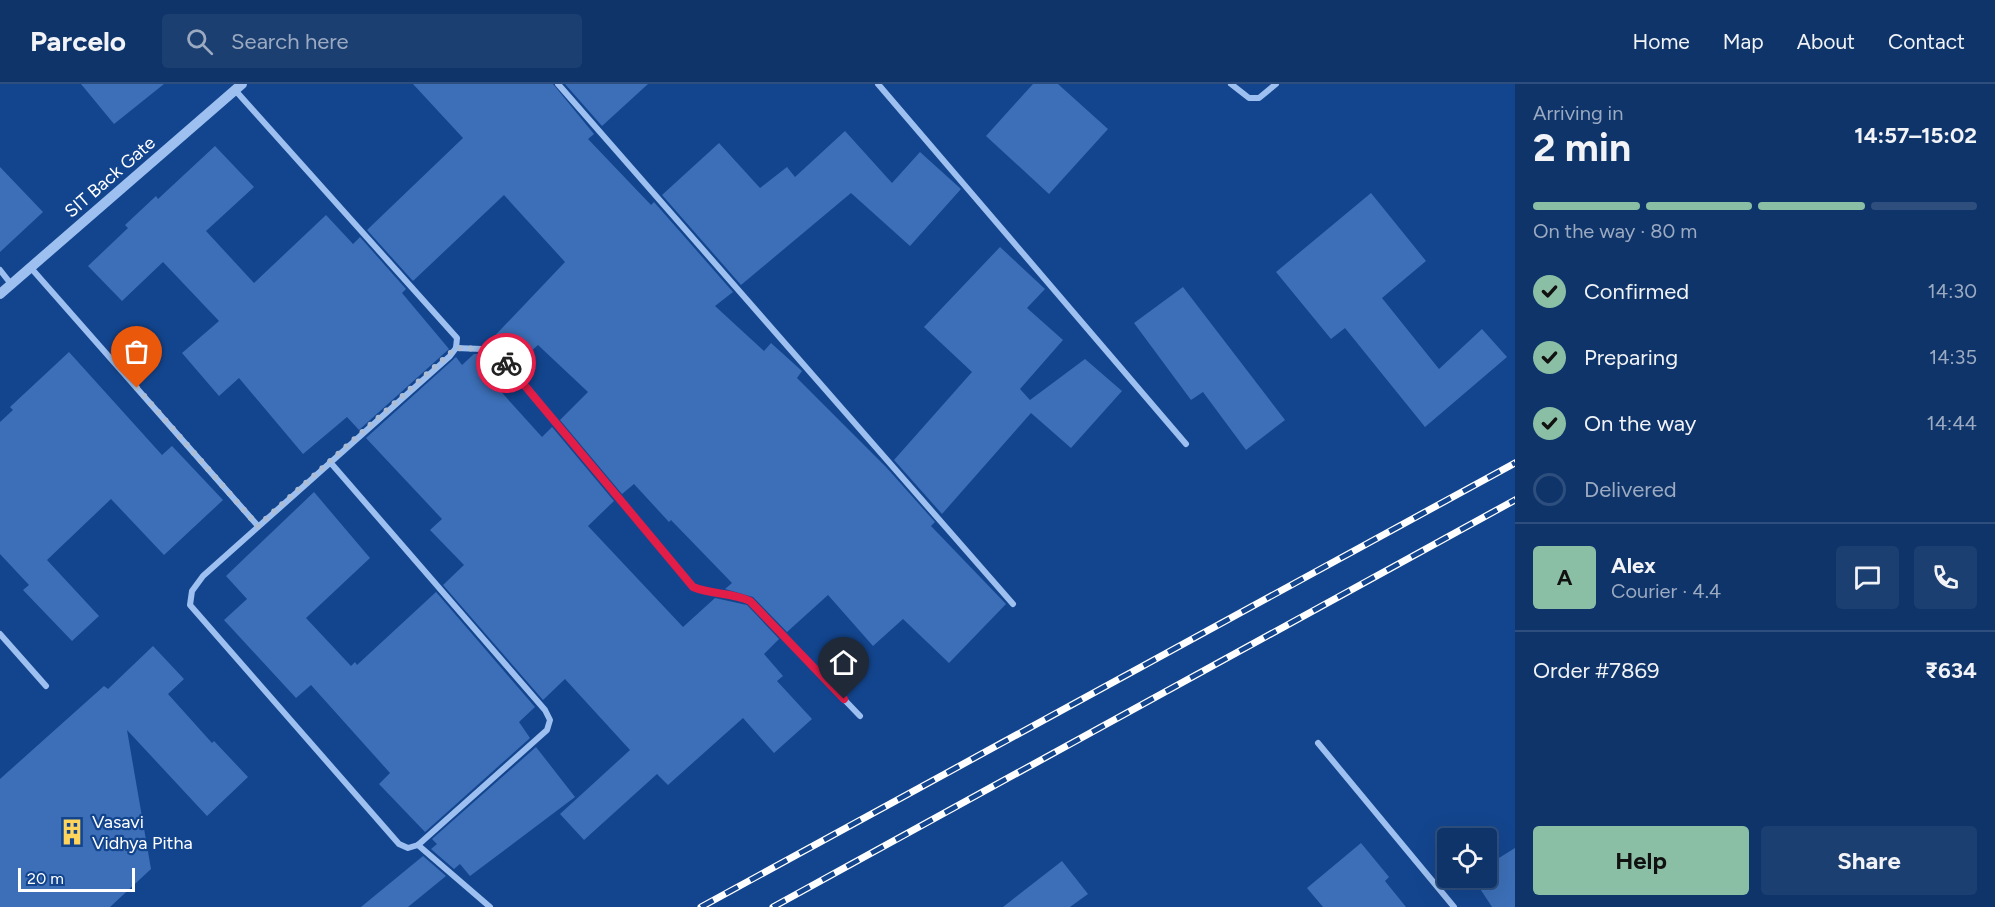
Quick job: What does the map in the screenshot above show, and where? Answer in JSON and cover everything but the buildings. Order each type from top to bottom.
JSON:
[{"type":"street","points":[[558,84],[1013,604]]},
{"type":"street","points":[[878,84],[1186,444]]},
{"type":"street","points":[[1231,84],[1249,98],[1259,98],[1276,84]]},
{"type":"street","points":[[238,87],[457,338],[456,348],[202,576],[192,591],[190,605],[399,844],[408,849],[418,845],[547,730],[550,720],[545,710],[330,462]]},
{"type":"street","name":"SIT Back Gate","points":[[0,294],[238,87]]},
{"type":"street","points":[[31,268],[258,526]]},
{"type":"street","points":[[0,270],[12,284]]},
{"type":"street","points":[[456,348],[482,349],[503,360],[693,587],[707,593],[735,594],[750,601],[860,716]]},
{"type":"street","points":[[0,634],[46,686]]},
{"type":"street","points":[[1318,743],[1454,907]]},
{"type":"street","points":[[418,845],[490,907]]},
{"type":"railway","points":[[701,907],[1515,463]]},
{"type":"railway","points":[[773,907],[1515,500]]},
{"type":"way so far","points":[[137,388],[258,526],[450,356],[456,348],[482,349],[506,363]]},
{"type":"place","name":"Vasavi Vidhya Pitha","points":[[72,832]]},
{"type":"route","points":[[506,363],[693,587],[707,593],[735,594],[750,601],[844,699]]}]
